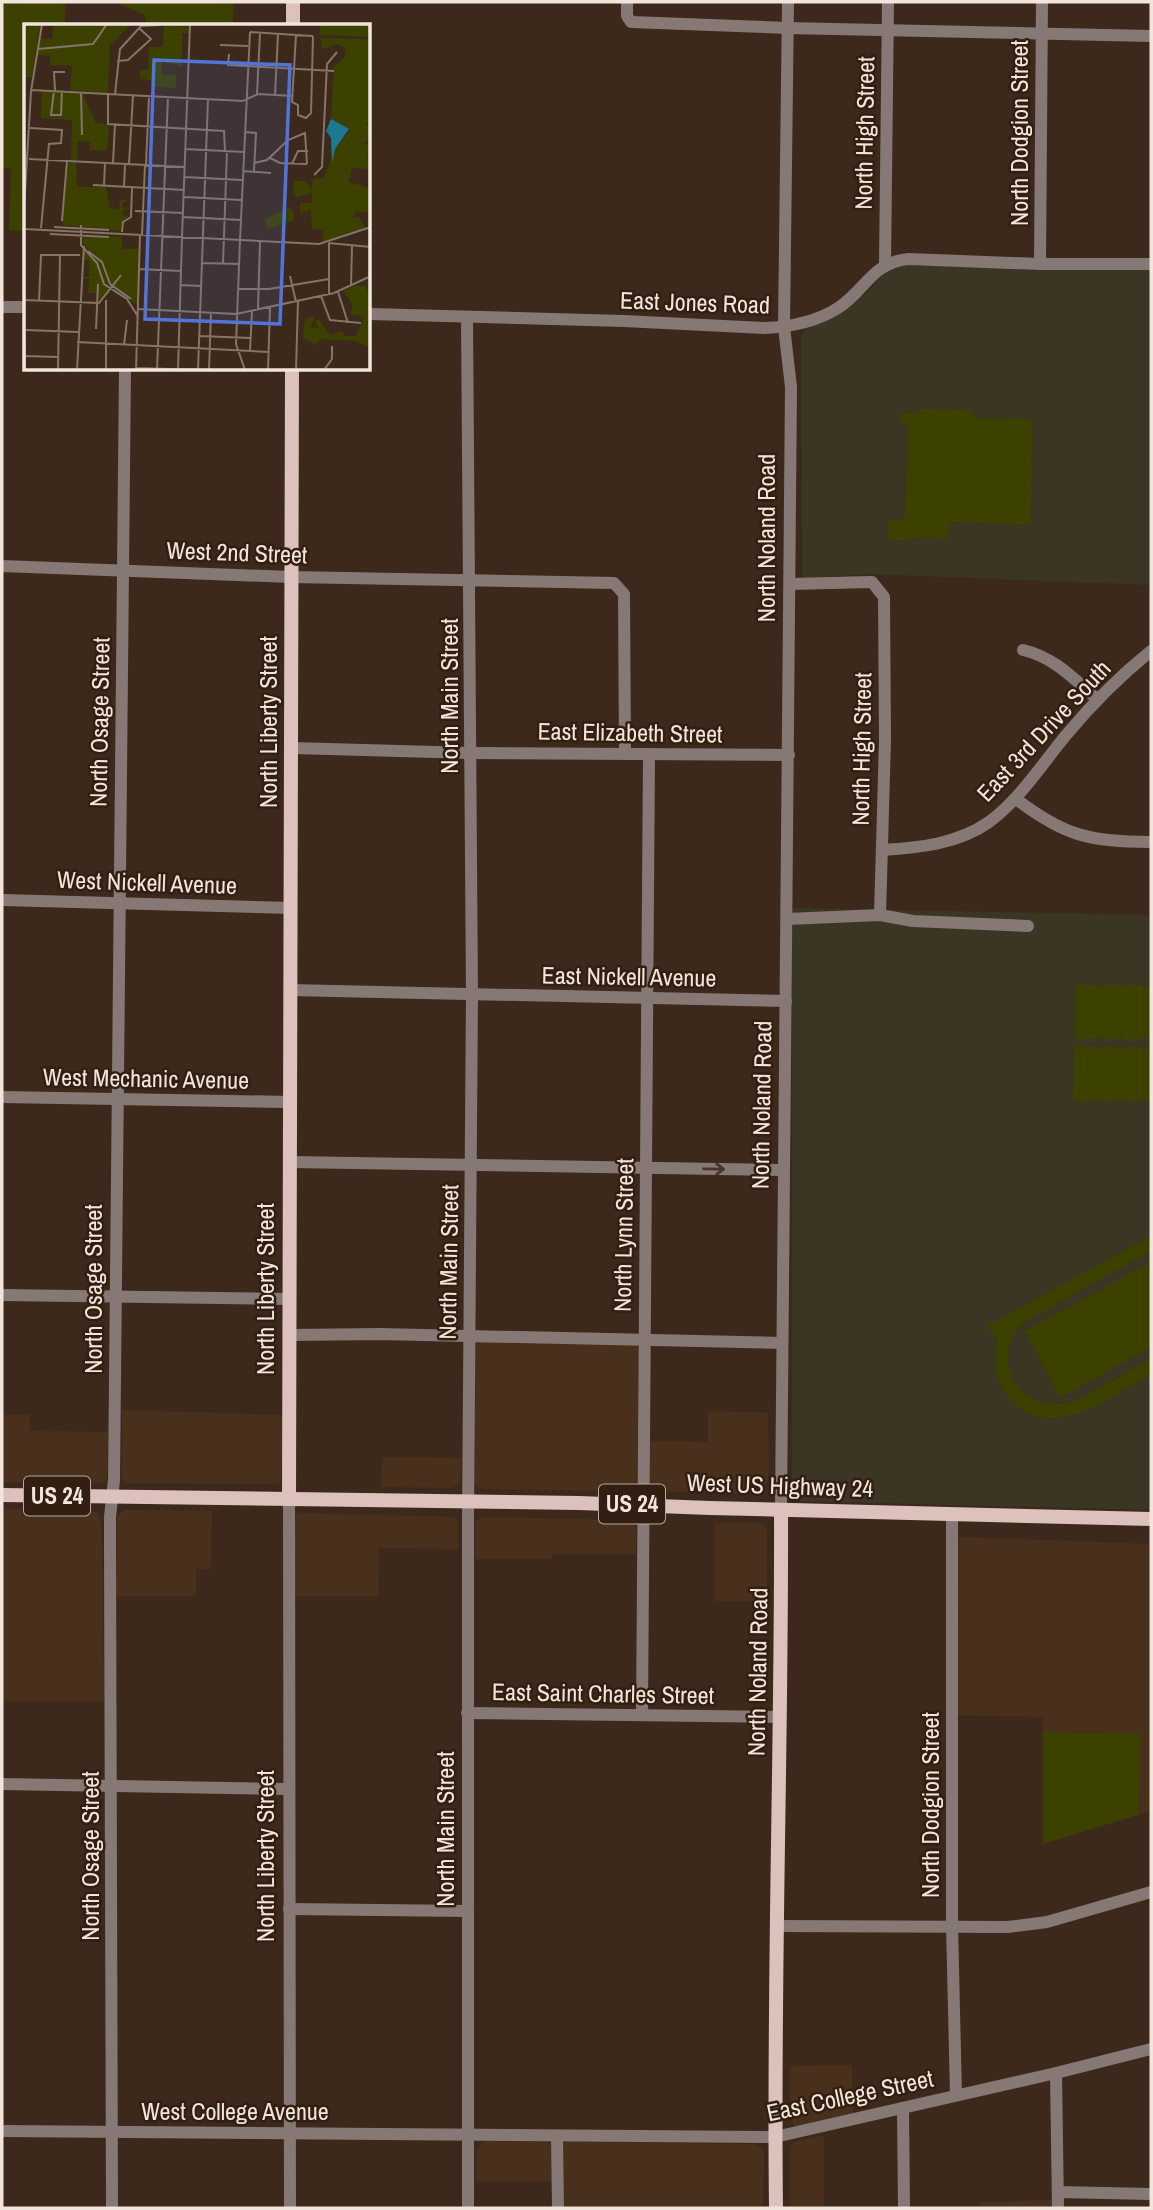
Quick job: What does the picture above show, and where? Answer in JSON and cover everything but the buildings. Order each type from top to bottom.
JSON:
[{"type":"main road","points":[[293,2],[293,24]]},
{"type":"main road","name":"North Liberty Street","points":[[289,1499],[292,371]]},
{"type":"main road","name":"US 24","points":[[2,1495],[113,1496]]},
{"type":"main road","name":"West US Highway 24","points":[[113,1496],[643,1504],[1151,1519]]},
{"type":"main road","name":"North Noland Road","points":[[776,2208],[781,1510]]},
{"type":"street","points":[[627,2],[626,16],[631,22],[1151,36]]},
{"type":"street","name":"North Noland Road","points":[[781,1510],[791,387],[784,327],[788,2]]},
{"type":"street","name":"North High Street","points":[[885,264],[888,2]]},
{"type":"street","name":"North Dodgion Street","points":[[1040,264],[1042,2]]},
{"type":"street","points":[[885,264],[908,259],[1040,264],[1151,264]]},
{"type":"street","name":"East Jones Road","points":[[371,314],[784,327],[815,320],[837,309],[885,264]]},
{"type":"street","points":[[2,307],[24,307]]},
{"type":"street","name":"North Main Street","points":[[467,317],[472,995],[467,1713],[468,2208]]},
{"type":"street","name":"North Osage Street","points":[[112,2208],[110,1546],[113,1496],[125,371]]},
{"type":"street","name":"West 2nd Street","points":[[2,566],[291,577],[614,583],[624,594],[625,754]]},
{"type":"street","name":"North High Street","points":[[790,584],[872,582],[884,597],[886,740],[880,915]]},
{"type":"street","points":[[1023,650],[1039,654],[1055,663],[1097,699]]},
{"type":"street","name":"East 3rd Drive South","points":[[881,850],[918,848],[960,837],[988,823],[1016,799],[1097,699],[1151,651]]},
{"type":"street","name":"East Elizabeth Street","points":[[292,748],[471,753],[789,755]]},
{"type":"street","name":"North Lynn Street","points":[[642,1715],[649,755]]},
{"type":"street","points":[[1016,799],[1038,816],[1077,835],[1104,841],[1151,842]]},
{"type":"street","name":"West Nickell Avenue","points":[[2,900],[291,908]]},
{"type":"street","points":[[787,919],[880,915],[913,921],[1028,926]]},
{"type":"street","points":[[290,990],[472,995]]},
{"type":"street","name":"East Nickell Avenue","points":[[472,995],[786,1001]]},
{"type":"street","name":"West Mechanic Avenue","points":[[2,1097],[290,1102]]},
{"type":"street","points":[[290,1162],[783,1170]]},
{"type":"street","points":[[2,1295],[289,1299]]},
{"type":"street","points":[[289,1335],[380,1334],[782,1343]]},
{"type":"street","name":"North Liberty Street","points":[[289,1499],[290,2208]]},
{"type":"street","name":"North Dodgion Street","points":[[952,1514],[956,2095]]},
{"type":"street","name":"East Saint Charles Street","points":[[467,1713],[780,1717]]},
{"type":"street","points":[[2,1784],[288,1788]]},
{"type":"street","points":[[776,1926],[1008,1927],[1046,1922],[1151,1892]]},
{"type":"street","points":[[289,1909],[467,1911]]},
{"type":"street","name":"East College Street","points":[[468,2134],[775,2137],[1151,2049]]},
{"type":"street","points":[[1056,2073],[1058,2208]]},
{"type":"street","points":[[902,2108],[904,2208]]},
{"type":"street","name":"West College Avenue","points":[[2,2131],[468,2134]]},
{"type":"street","points":[[557,2136],[558,2208]]},
{"type":"street","points":[[1058,2192],[1151,2194]]},
{"type":"shaded area","points":[[900,264],[1151,269],[1151,585],[869,574],[802,579],[801,336],[804,331],[864,295],[888,269]]},
{"type":"shaded area","points":[[792,908],[1151,915],[1151,1510],[792,1501]]},
{"type":"shaded area","points":[[474,1341],[632,1344],[637,1347],[635,1488],[630,1491],[483,1489],[476,1486],[473,1481]]},
{"type":"shaded area","points":[[122,1410],[283,1415],[281,1481],[277,1484],[125,1483],[122,1479]]},
{"type":"shaded area","points":[[708,1411],[768,1413],[767,1483],[755,1494],[652,1491],[649,1441],[708,1442]]},
{"type":"shaded area","points":[[2,1415],[30,1415],[30,1431],[108,1432],[107,1481],[2,1482]]},
{"type":"shaded area","points":[[382,1457],[462,1458],[460,1478],[452,1488],[381,1487]]},
{"type":"shaded area","points":[[2,1509],[90,1510],[98,1513],[102,1528],[104,1701],[2,1701]]},
{"type":"shaded area","points":[[125,1510],[212,1511],[211,1569],[196,1569],[196,1596],[116,1596],[117,1516]]},
{"type":"shaded area","points":[[298,1513],[454,1517],[458,1520],[458,1549],[379,1548],[378,1596],[293,1596],[294,1518]]},
{"type":"shaded area","points":[[481,1517],[627,1520],[636,1527],[636,1554],[552,1554],[552,1559],[475,1559],[475,1525]]},
{"type":"shaded area","points":[[715,1523],[764,1525],[767,1531],[767,1601],[715,1601]]},
{"type":"shaded area","points":[[959,1537],[1151,1544],[1151,1811],[1138,1815],[1140,1733],[1043,1732],[1043,1717],[958,1715]]},
{"type":"shaded area","points":[[852,2065],[853,2116],[795,2127],[790,2118],[790,2066]]},
{"type":"shaded area","points":[[824,2135],[824,2208],[790,2208],[790,2146],[795,2142]]},
{"type":"shaded area","points":[[486,2141],[754,2144],[764,2151],[763,2208],[553,2208],[553,2182],[476,2181],[476,2154]]},
{"type":"shaded area","points":[[1053,2200],[1053,2208],[980,2208],[980,2202]]},
{"type":"green space","points":[[2,2],[73,2],[65,4],[65,24],[24,24],[24,231],[9,230],[11,169],[2,168]]},
{"type":"green space","points":[[115,2],[233,2],[233,24],[147,24],[145,15]]},
{"type":"green space","points":[[918,409],[972,410],[973,418],[1033,419],[1030,525],[950,522],[949,538],[908,537],[907,541],[888,540],[889,520],[905,519],[908,424],[900,423],[900,413],[917,413]]},
{"type":"green space","points":[[1075,985],[1097,985],[1100,988],[1103,985],[1118,985],[1121,988],[1124,985],[1140,985],[1143,988],[1151,985],[1151,1040],[1142,1037],[1139,1040],[1124,1040],[1120,1036],[1117,1039],[1103,1039],[1099,1036],[1096,1039],[1075,1039]]},
{"type":"green space","points":[[1074,1046],[1096,1047],[1099,1050],[1102,1047],[1118,1047],[1121,1050],[1124,1047],[1140,1047],[1142,1050],[1151,1048],[1151,1102],[1142,1099],[1123,1101],[1120,1098],[1117,1101],[1101,1101],[1098,1098],[1095,1101],[1073,1101]]},
{"type":"green space","points":[[1151,1236],[1151,1251],[1024,1322],[1012,1337],[1008,1354],[1009,1370],[1016,1384],[1027,1395],[1042,1402],[1059,1404],[1079,1399],[1151,1359],[1151,1374],[1080,1412],[1043,1418],[1025,1412],[1009,1398],[1000,1384],[995,1361],[998,1336],[993,1338],[988,1325]]},
{"type":"green space","points":[[1151,1262],[1151,1347],[1060,1398],[1025,1331]]},
{"type":"green space","points":[[1043,1732],[1141,1733],[1138,1815],[1043,1844]]}]
